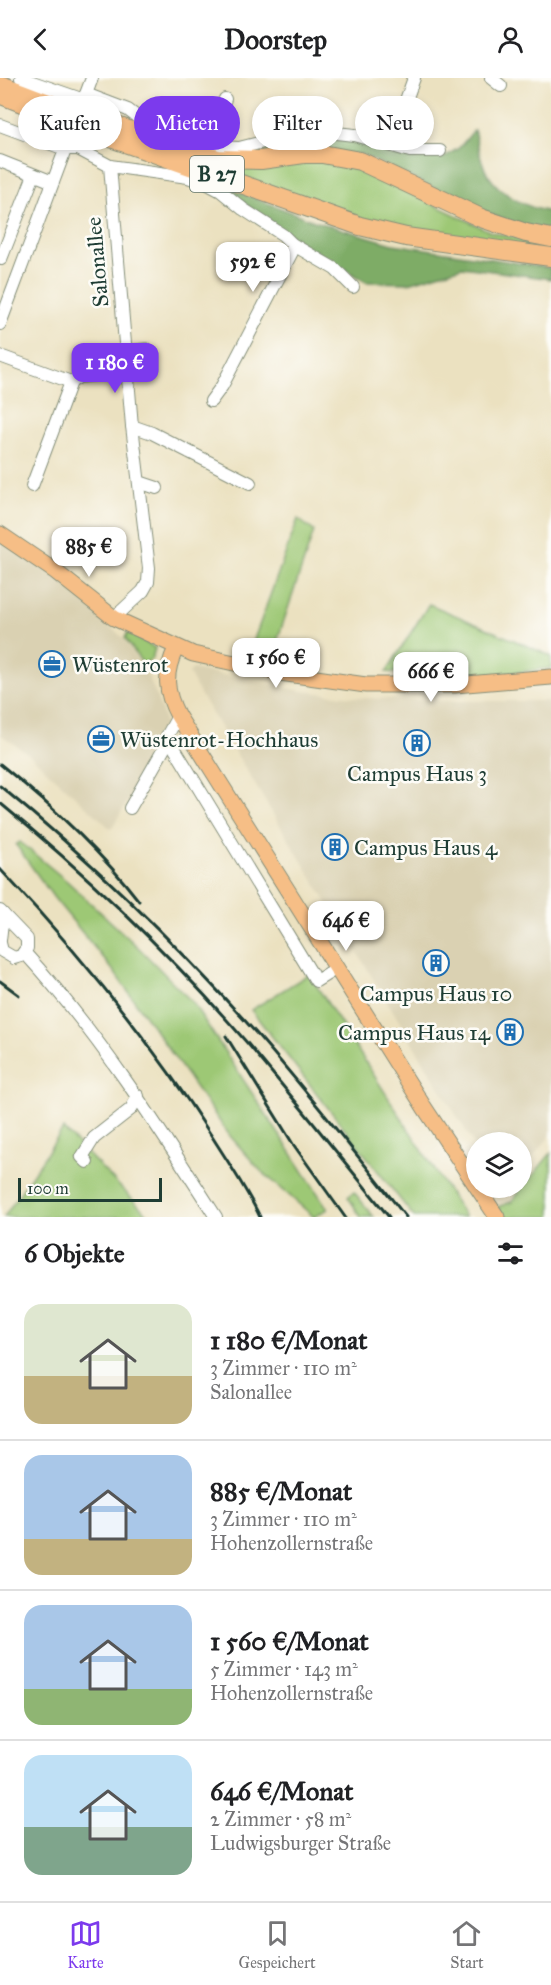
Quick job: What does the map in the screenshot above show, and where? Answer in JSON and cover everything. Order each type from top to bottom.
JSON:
[{"type":"highway","name":"B 27","points":[[122,125],[360,226],[416,239],[551,257]]},
{"type":"highway","name":"B 27","points":[[122,126],[155,140],[218,159],[261,160],[322,154],[360,161],[481,218],[526,233],[551,238]]},
{"type":"main road","name":"B 27","points":[[0,83],[42,96]]},
{"type":"main road","name":"B 27","points":[[0,96],[18,99]]},
{"type":"main road","points":[[0,534],[56,572],[111,616],[193,654],[280,673],[366,685],[455,686],[551,677]]},
{"type":"main road","points":[[176,648],[166,676],[175,710],[424,1107],[497,1217]]},
{"type":"street","points":[[21,78],[57,96]]},
{"type":"street","points":[[85,96],[92,78]]},
{"type":"street","points":[[408,96],[414,78]]},
{"type":"street","points":[[491,78],[501,86]]},
{"type":"street","points":[[0,125],[18,132]]},
{"type":"street","points":[[240,148],[271,140],[328,132],[355,135]]},
{"type":"street","points":[[1,320],[65,150]]},
{"type":"street","points":[[80,150],[110,166],[188,177],[206,183],[221,191],[243,209],[283,235],[292,244],[335,268],[353,287]]},
{"type":"street","points":[[407,150],[440,151]]},
{"type":"street","points":[[1,165],[53,182]]},
{"type":"street","name":"Salonallee","points":[[110,166],[132,426],[148,551],[148,582],[143,591],[111,616]]},
{"type":"street","points":[[21,267],[1,258],[34,175]]},
{"type":"street","points":[[211,400],[222,386],[292,252],[292,244]]},
{"type":"street","points":[[126,352],[146,350]]},
{"type":"street","points":[[0,356],[71,382]]},
{"type":"street","points":[[32,486],[71,382],[79,377],[128,371]]},
{"type":"street","points":[[132,426],[152,433],[250,483]]},
{"type":"street","points":[[139,482],[157,488]]},
{"type":"street","points":[[175,710],[166,736],[316,981],[337,968]]},
{"type":"street","points":[[130,808],[170,740]]},
{"type":"street","points":[[201,791],[219,779]]},
{"type":"street","points":[[1,912],[27,939],[27,948],[21,956],[14,958],[2,951],[1,912]]},
{"type":"street","points":[[24,952],[79,1017],[138,1096],[216,1217]]},
{"type":"street","points":[[87,1162],[82,1157],[94,1138],[131,1109],[138,1096]]},
{"type":"shaded area","points":[[0,534],[102,609],[98,616],[123,638],[145,669],[154,690],[163,715],[167,736],[111,829],[30,755],[0,734]]},
{"type":"shaded area","points":[[193,669],[302,691],[362,698],[551,701],[551,1135],[532,1158],[532,1132],[467,1132],[189,673]]},
{"type":"green space","points":[[474,130],[481,159],[488,175],[500,189],[516,200],[551,212],[551,233],[498,218],[361,154],[234,155],[258,150],[343,150],[343,140],[355,142],[355,150],[385,150],[413,159],[443,158],[459,148]]},
{"type":"green space","points":[[323,159],[360,169],[491,232],[551,247],[551,251],[460,239],[361,220],[210,165]]},
{"type":"green space","points":[[218,184],[314,221],[393,244],[551,268],[551,279],[462,267],[409,283],[366,282],[293,239]]},
{"type":"green space","points":[[298,519],[314,531],[273,653],[252,645]]},
{"type":"green space","points":[[429,604],[551,656],[551,668],[465,679],[386,672]]},
{"type":"green space","points":[[128,632],[155,648],[152,659],[143,664],[125,638]]},
{"type":"green space","points":[[20,842],[68,882],[139,948],[193,1003],[328,1209],[314,1217],[260,1170],[230,1136],[112,969],[54,898],[16,845]]},
{"type":"green space","points":[[309,974],[465,1217],[414,1217],[251,1010]]},
{"type":"green space","points":[[63,1129],[150,1217],[4,1217]]},
{"type":"green space","points":[[551,1153],[551,1217],[505,1217],[497,1207],[511,1202],[514,1198],[532,1198],[532,1176]]},
{"type":"green space","points":[[354,1192],[374,1217],[361,1217],[348,1197]]},
{"type":"railway","points":[[0,764],[74,828],[108,863],[139,901]]},
{"type":"railway","points":[[0,786],[101,874],[196,967],[294,1078],[406,1217]]},
{"type":"railway","points":[[0,803],[98,888],[190,980],[248,1044],[389,1217]]},
{"type":"railway","points":[[0,869],[85,964],[138,1031],[211,1135],[243,1185],[260,1217]]},
{"type":"railway","points":[[0,981],[19,995]]},
{"type":"railway","points":[[226,1036],[293,1144],[345,1217]]},
{"type":"place","name":"Wüstenrot","points":[[52,664]]},
{"type":"place","name":"Wüstenrot-Hochhaus","points":[[101,739]]},
{"type":"place","name":"Campus Haus 3","points":[[417,743]]},
{"type":"place","name":"Campus Haus 4","points":[[335,847]]},
{"type":"place","name":"Campus Haus 10","points":[[436,963]]},
{"type":"place","name":"Campus Haus 14","points":[[510,1032]]}]
